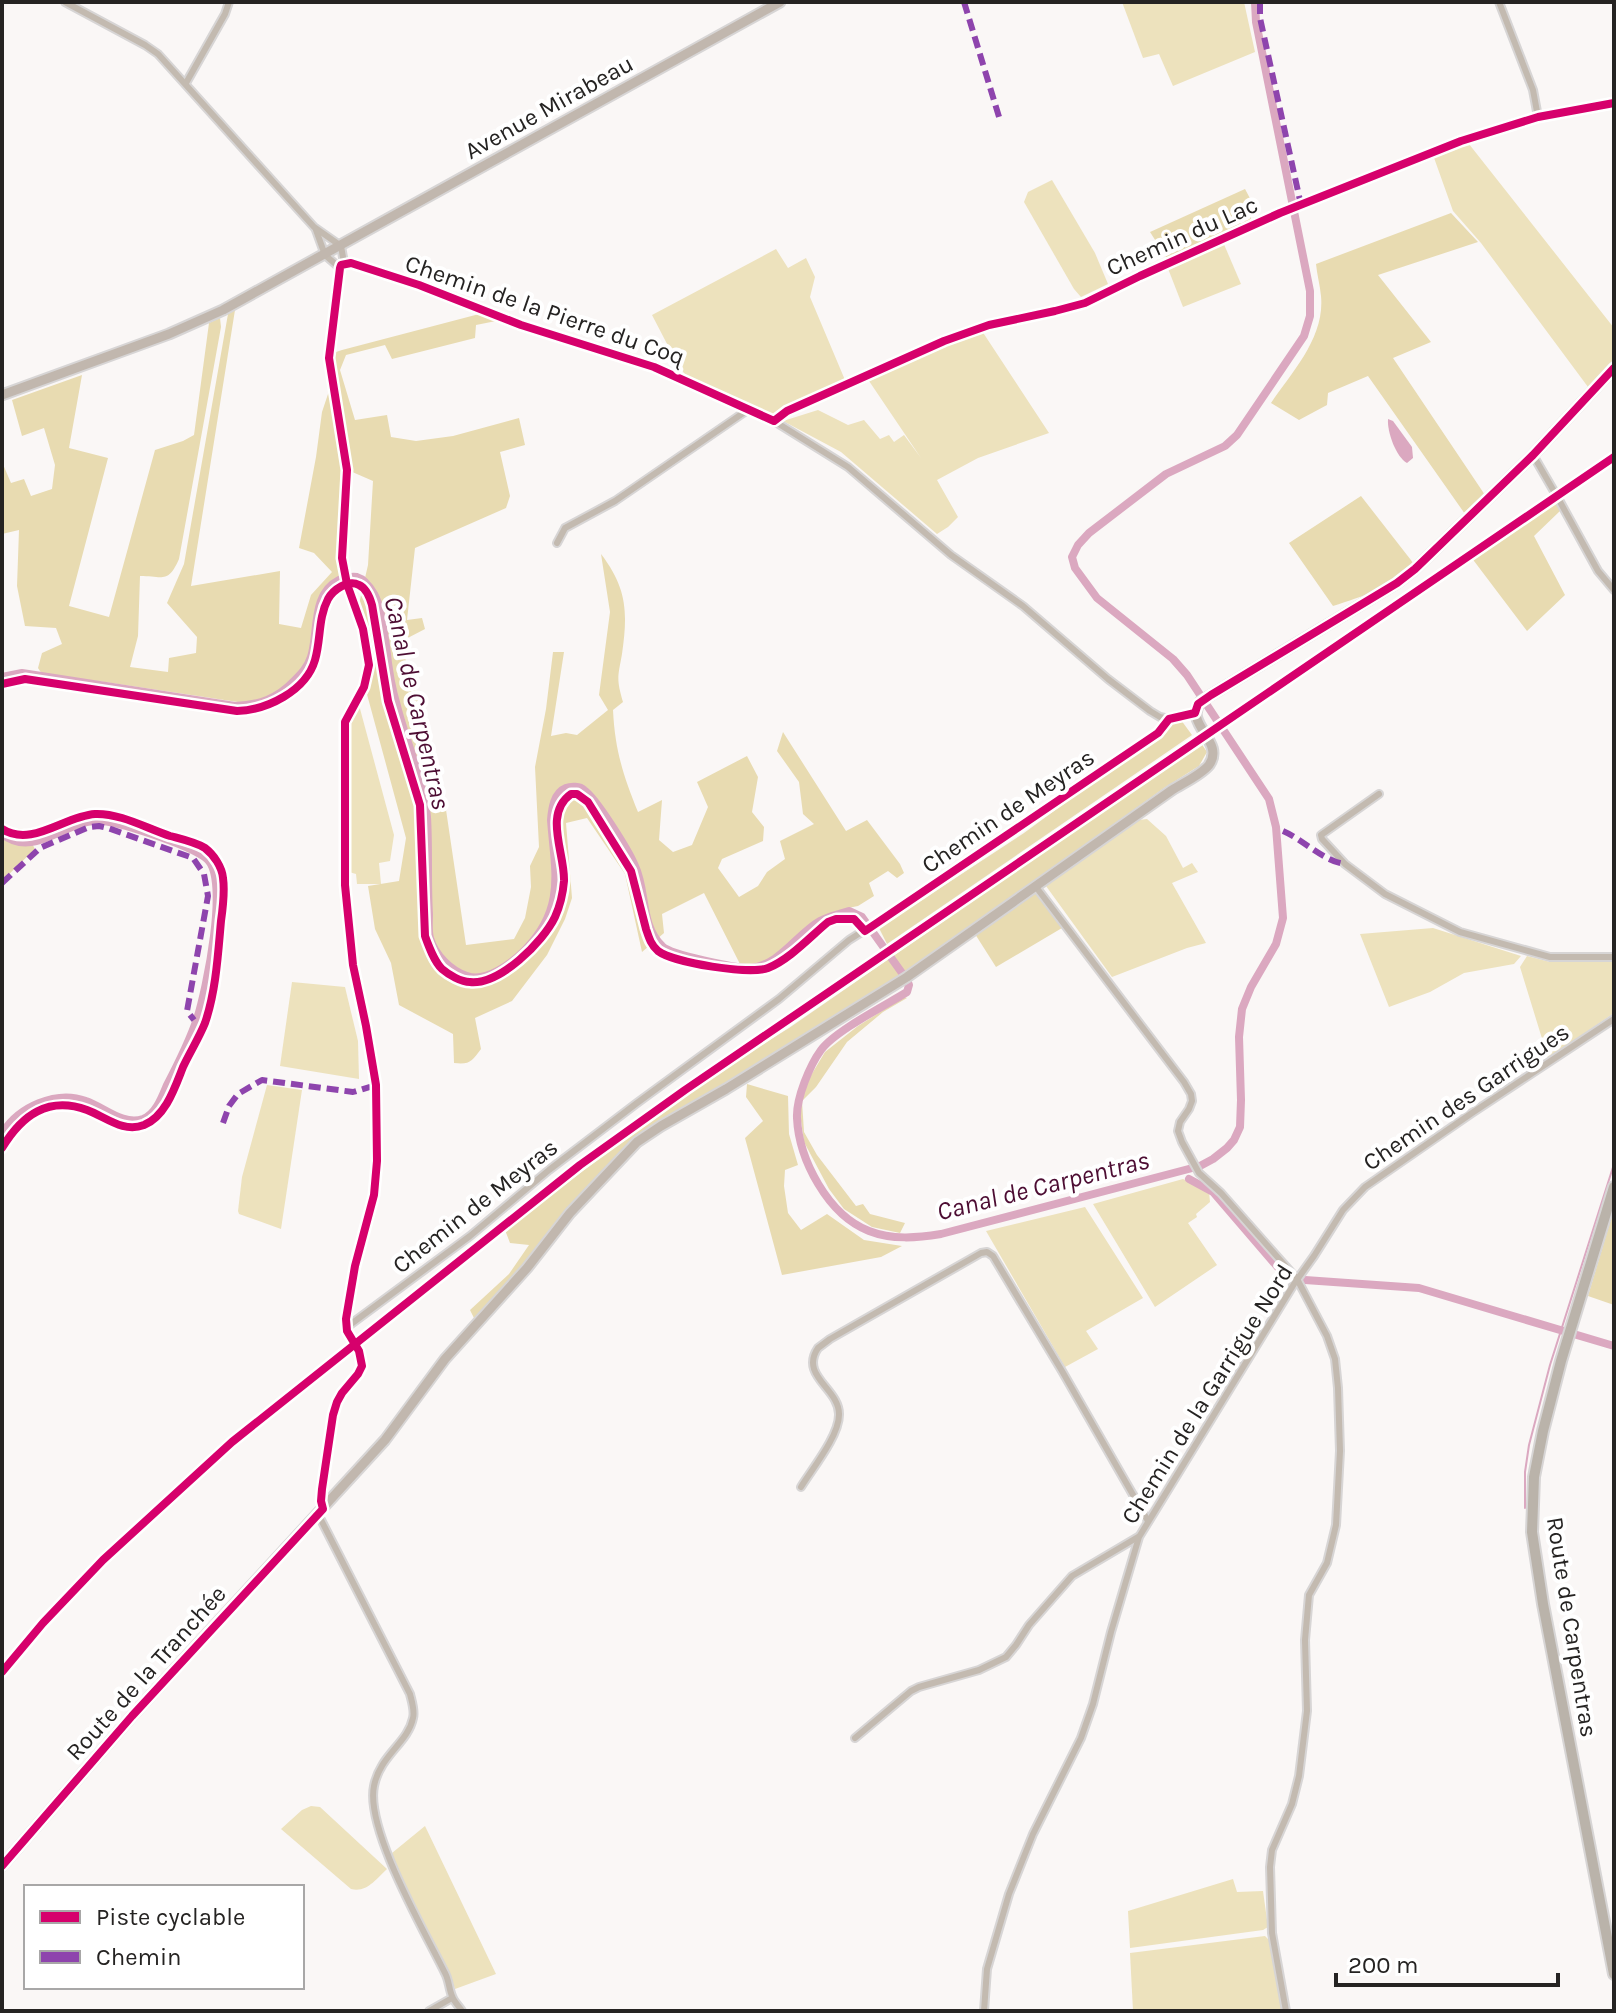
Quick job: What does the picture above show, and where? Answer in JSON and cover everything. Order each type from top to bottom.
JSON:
[{"type":"main road","name":"Route de Carpentras","points":[[1612,1192],[1546,1419],[1534,1477],[1532,1532],[1614,1974]]},
{"type":"street","points":[[65,2],[158,54],[314,227],[339,247],[342,266],[329,358],[347,470],[342,540],[345,578],[363,629],[369,665],[364,687],[345,722],[345,885],[353,965],[376,1085],[377,1161],[374,1195],[355,1266],[347,1327],[359,1351],[362,1366],[342,1393],[333,1415],[320,1512],[410,1694],[414,1717],[407,1733],[377,1774],[373,1790],[374,1808],[389,1855],[448,1977],[452,1998],[462,2011]]},
{"type":"street","points":[[186,83],[229,2]]},
{"type":"street","name":"Avenue Mirabeau","points":[[2,395],[194,324],[223,310],[780,2]]},
{"type":"street","points":[[1499,2],[1533,90],[1538,117]]},
{"type":"street","name":"Chemin du Lac","points":[[774,421],[787,411],[944,341],[989,325],[1085,303],[1291,209],[1448,146],[1538,117],[1614,103]]},
{"type":"street","points":[[314,227],[325,255],[342,266]]},
{"type":"street","name":"Chemin de la Pierre du Coq","points":[[342,266],[351,263],[419,285],[521,325],[654,367],[774,421],[848,467],[930,538],[1023,606],[1108,679],[1150,711],[1169,719]]},
{"type":"street","points":[[1169,719],[1195,713],[1204,699],[1397,583],[1415,569],[1533,455],[1614,368]]},
{"type":"street","points":[[557,543],[565,528],[615,501],[749,409]]},
{"type":"street","points":[[1533,455],[1598,571],[1614,590]]},
{"type":"street","name":"Route de la Tranchée","points":[[2,1866],[132,1716],[385,1440],[445,1359],[527,1268],[570,1213],[637,1142],[903,979],[1206,768],[1211,762],[1213,747],[1195,713]]},
{"type":"street","name":"Chemin de Meyras","points":[[347,1327],[470,1236],[549,1170],[637,1103],[779,999],[826,958],[1158,733],[1169,719]]},
{"type":"street","points":[[1379,794],[1321,835],[1345,864],[1385,894],[1460,932],[1550,957],[1614,957]]},
{"type":"street","points":[[1037,886],[1184,1082],[1192,1101],[1178,1131],[1197,1170],[1297,1279],[1327,1336],[1335,1359],[1340,1451],[1338,1510],[1327,1563],[1309,1595],[1306,1608],[1307,1711],[1299,1776],[1292,1804],[1272,1850],[1270,1867],[1272,1933],[1286,2011]]},
{"type":"street","name":"Chemin des Garrigues","points":[[1343,1210],[1365,1187],[1410,1155],[1614,1019]]},
{"type":"street","name":"Chemin de la Garrigue Nord","points":[[984,2011],[987,1969],[1009,1894],[1033,1834],[1081,1738],[1139,1537],[1297,1279],[1343,1210]]},
{"type":"street","points":[[801,1487],[839,1419],[836,1401],[813,1369],[811,1362],[818,1348],[987,1252],[993,1256],[1023,1304],[1148,1521]]},
{"type":"street","points":[[855,1738],[911,1691],[979,1670],[1006,1657],[1072,1576],[1139,1537]]},
{"type":"street","points":[[429,2011],[452,1998]]},
{"type":"shaded area","points":[[1122,2],[1244,2],[1255,52],[1173,86],[1159,54],[1143,58]]},
{"type":"shaded area","points":[[1469,144],[1614,328],[1614,359],[1588,387],[1481,243],[1453,211],[1433,155]]},
{"type":"shaded area","points":[[1052,180],[1095,253],[1108,284],[1081,297],[1024,202],[1028,192]]},
{"type":"shaded area","points":[[1245,189],[1253,204],[1250,224],[1168,260],[1150,232]]},
{"type":"shaded area","points":[[1451,213],[1478,242],[1378,275],[1431,342],[1393,358],[1485,495],[1465,514],[1368,376],[1328,393],[1327,405],[1299,420],[1271,403],[1306,353],[1318,326],[1321,296],[1316,264]]},
{"type":"shaded area","points":[[1223,242],[1241,284],[1183,307],[1167,266]]},
{"type":"shaded area","points":[[776,249],[788,268],[806,258],[815,277],[810,297],[845,380],[775,415],[687,377],[652,315]]},
{"type":"shaded area","points":[[235,310],[191,586],[280,571],[279,624],[301,628],[311,595],[332,572],[314,553],[299,548],[322,412],[331,385],[341,464],[339,577],[326,591],[319,605],[310,656],[305,667],[286,688],[251,704],[42,674],[38,668],[42,653],[62,644],[56,628],[25,626],[17,586],[19,530],[2,534],[2,462],[11,483],[24,479],[31,496],[52,489],[55,465],[44,428],[22,436],[12,400],[82,375],[69,448],[108,458],[69,606],[109,617],[155,450],[194,435],[209,323],[220,318],[221,327],[179,559],[172,572],[164,577],[140,576],[138,636],[130,667],[168,672],[169,658],[196,653],[197,637],[167,603],[184,564],[228,314]]},
{"type":"shaded area","points":[[483,313],[501,320],[476,325],[475,338],[392,359],[385,345],[346,355],[340,370],[355,420],[387,415],[391,437],[416,441],[453,436],[519,418],[525,445],[500,452],[510,496],[506,508],[415,548],[407,620],[422,618],[425,629],[400,642],[431,741],[445,803],[466,945],[514,939],[525,918],[531,887],[530,866],[539,847],[535,767],[553,652],[564,652],[551,736],[566,733],[577,735],[608,710],[599,695],[610,612],[601,554],[616,578],[624,601],[624,639],[618,678],[623,702],[613,710],[618,750],[638,812],[662,800],[659,840],[673,852],[692,845],[708,807],[697,782],[747,756],[758,777],[752,812],[764,827],[763,841],[722,859],[718,868],[739,897],[758,886],[767,872],[785,859],[780,841],[814,824],[803,814],[799,782],[777,751],[783,732],[846,831],[867,820],[904,873],[897,878],[888,871],[869,883],[874,896],[831,918],[769,968],[742,968],[704,893],[662,914],[664,933],[642,952],[625,874],[587,818],[566,823],[572,898],[565,919],[547,955],[512,1001],[475,1018],[481,1049],[475,1057],[464,1063],[454,1063],[453,1034],[399,1005],[391,963],[375,929],[368,886],[399,881],[406,838],[365,687],[369,680],[371,654],[359,604],[368,565],[373,481],[350,471],[332,360],[333,353],[342,350]]},
{"type":"shaded area","points":[[982,331],[1049,433],[978,458],[937,480],[958,517],[937,534],[841,452],[783,421],[818,410],[848,425],[864,420],[880,439],[889,435],[894,442],[904,435],[921,458],[867,378]]},
{"type":"shaded area","points":[[1388,419],[1393,421],[1412,447],[1413,458],[1407,463],[1393,444]]},
{"type":"shaded area","points":[[1361,496],[1414,564],[1386,585],[1333,606],[1289,543]]},
{"type":"shaded area","points":[[1555,500],[1560,511],[1534,536],[1565,595],[1527,631],[1471,557]]},
{"type":"shaded area","points":[[359,705],[394,835],[390,861],[379,863],[381,884],[357,884],[356,874],[349,872],[345,729]]},
{"type":"shaded area","points":[[1181,720],[1192,735],[887,944],[879,928],[1024,833],[1171,723]]},
{"type":"shaded area","points":[[1201,743],[1207,752],[1199,766],[945,946],[637,1139],[544,1237],[524,1267],[475,1320],[470,1310],[509,1274],[529,1245],[510,1243],[505,1230],[691,1089],[789,1028]]},
{"type":"shaded area","points":[[1147,819],[1166,836],[1183,868],[1192,863],[1198,872],[1172,883],[1206,943],[1112,977],[1046,886],[1139,820]]},
{"type":"shaded area","points":[[2,824],[24,829],[35,849],[2,881]]},
{"type":"shaded area","points":[[1035,892],[1062,928],[996,967],[975,934]]},
{"type":"shaded area","points":[[1433,928],[1521,956],[1514,964],[1464,973],[1430,992],[1389,1007],[1360,934]]},
{"type":"shaded area","points":[[1527,956],[1550,962],[1614,962],[1614,1013],[1548,1058],[1520,967]]},
{"type":"shaded area","points":[[292,982],[345,987],[358,1041],[359,1079],[280,1066]]},
{"type":"shaded area","points":[[907,998],[883,1012],[847,1042],[816,1087],[802,1101],[804,1132],[817,1155],[856,1206],[863,1204],[870,1214],[905,1223],[900,1233],[872,1227],[844,1209],[829,1189],[804,1142],[800,1114],[801,1092],[825,1052],[858,1026]]},
{"type":"shaded area","points":[[747,1084],[788,1096],[789,1134],[798,1165],[785,1170],[784,1186],[788,1213],[801,1230],[827,1214],[864,1240],[902,1246],[881,1257],[782,1275],[745,1138],[763,1121],[746,1097]]},
{"type":"shaded area","points":[[267,1085],[302,1090],[281,1229],[238,1211],[242,1177]]},
{"type":"shaded area","points":[[1183,1179],[1209,1192],[1210,1202],[1188,1223],[1217,1265],[1155,1307],[1093,1204]]},
{"type":"shaded area","points":[[1085,1207],[1143,1298],[1086,1331],[1098,1349],[1065,1367],[986,1231]]},
{"type":"shaded area","points":[[1614,1209],[1614,1305],[1588,1296]]},
{"type":"shaded area","points":[[311,1806],[320,1807],[387,1869],[367,1887],[351,1889],[281,1829]]},
{"type":"shaded area","points":[[425,1826],[496,1974],[455,1989],[392,1853]]},
{"type":"shaded area","points":[[1233,1879],[1237,1892],[1263,1891],[1268,1927],[1130,1948],[1128,1911]]},
{"type":"shaded area","points":[[1265,1936],[1269,1940],[1283,2011],[1133,2011],[1130,1953]]},
{"type":"waterway","name":"Canal de Carpentras","points":[[2,677],[22,673],[235,706],[260,702],[288,687],[308,664],[320,604],[330,586],[345,578],[360,578],[371,589],[379,606],[393,691],[425,803],[430,938],[444,962],[455,970],[474,977],[490,974],[513,961],[538,934],[547,919],[555,889],[553,806],[562,790],[578,787],[596,803],[626,849],[639,876],[650,928],[655,938],[668,950],[731,966],[760,966],[779,956],[820,921],[849,911],[862,917],[907,980],[907,992],[849,1027],[821,1050],[808,1073],[799,1101],[799,1134],[810,1168],[829,1199],[854,1223],[869,1231],[896,1237],[941,1234],[1200,1166],[1213,1159],[1234,1140],[1240,1127],[1239,1037],[1242,1009],[1276,944],[1283,918],[1276,827],[1269,799],[1187,675],[1173,659],[1097,598],[1075,568],[1072,557],[1089,533],[1166,474],[1225,446],[1237,435],[1304,336],[1310,316],[1310,291],[1256,22],[1255,2]]},
{"type":"waterway","name":"Canal de Carpentras","points":[[2,834],[25,843],[47,838],[81,823],[103,821],[117,824],[186,847],[207,859],[214,870],[216,888],[214,936],[197,1019],[161,1100],[152,1113],[143,1119],[128,1120],[86,1101],[50,1099],[18,1116],[2,1134]]},
{"type":"waterway","points":[[1525,1508],[1529,1445],[1550,1365],[1614,1164]]},
{"type":"waterway","name":"Canal de Carpentras","points":[[1189,1179],[1213,1192],[1281,1271],[1290,1277]]},
{"type":"waterway","name":"Canal de Carpentras","points":[[1305,1280],[1419,1288],[1614,1346]]},
{"type":"marked path","points":[[964,2],[1000,120]]},
{"type":"marked path","points":[[1260,2],[1260,18],[1301,205]]},
{"type":"marked path","points":[[2,883],[40,848],[89,827],[108,828],[193,858],[204,874],[208,896],[187,1011],[194,1020]]},
{"type":"marked path","points":[[1283,831],[1330,859],[1345,864]]},
{"type":"marked path","points":[[223,1123],[229,1106],[238,1094],[262,1080],[353,1092],[376,1085]]},
{"type":"cycle path","points":[[2,1866],[132,1716],[323,1509],[322,1489],[333,1415],[342,1393],[362,1366],[359,1351],[347,1331],[346,1319],[355,1266],[374,1195],[376,1085],[353,965],[345,885],[345,722],[364,687],[369,665],[363,629],[347,584],[342,558],[347,470],[329,358],[341,265],[351,263],[419,285],[521,325],[654,367],[774,421],[787,411],[944,341],[989,325],[1085,303],[1280,213],[1461,141],[1538,117],[1614,103]]},
{"type":"cycle path","points":[[2,684],[25,679],[237,711],[261,707],[284,697],[303,681],[315,660],[328,599],[341,586],[350,583],[359,585],[366,591],[372,605],[388,701],[420,805],[425,936],[442,969],[466,982],[482,981],[507,969],[541,938],[555,917],[564,881],[557,834],[558,812],[571,794],[577,794],[588,802],[631,871],[647,932],[658,951],[679,960],[712,967],[759,970],[792,954],[828,922],[836,919],[854,919],[865,931],[1158,733],[1169,719],[1195,713],[1198,704],[1211,695],[1397,583],[1533,455],[1614,368]]},
{"type":"cycle path","points":[[2,1672],[103,1560],[232,1442],[580,1165],[685,1090],[1614,457]]},
{"type":"cycle path","points":[[2,829],[25,835],[83,816],[104,814],[123,818],[205,848],[219,866],[224,889],[209,1011],[164,1108],[152,1121],[129,1127],[73,1106],[48,1107],[37,1111],[18,1126],[2,1148]]}]
